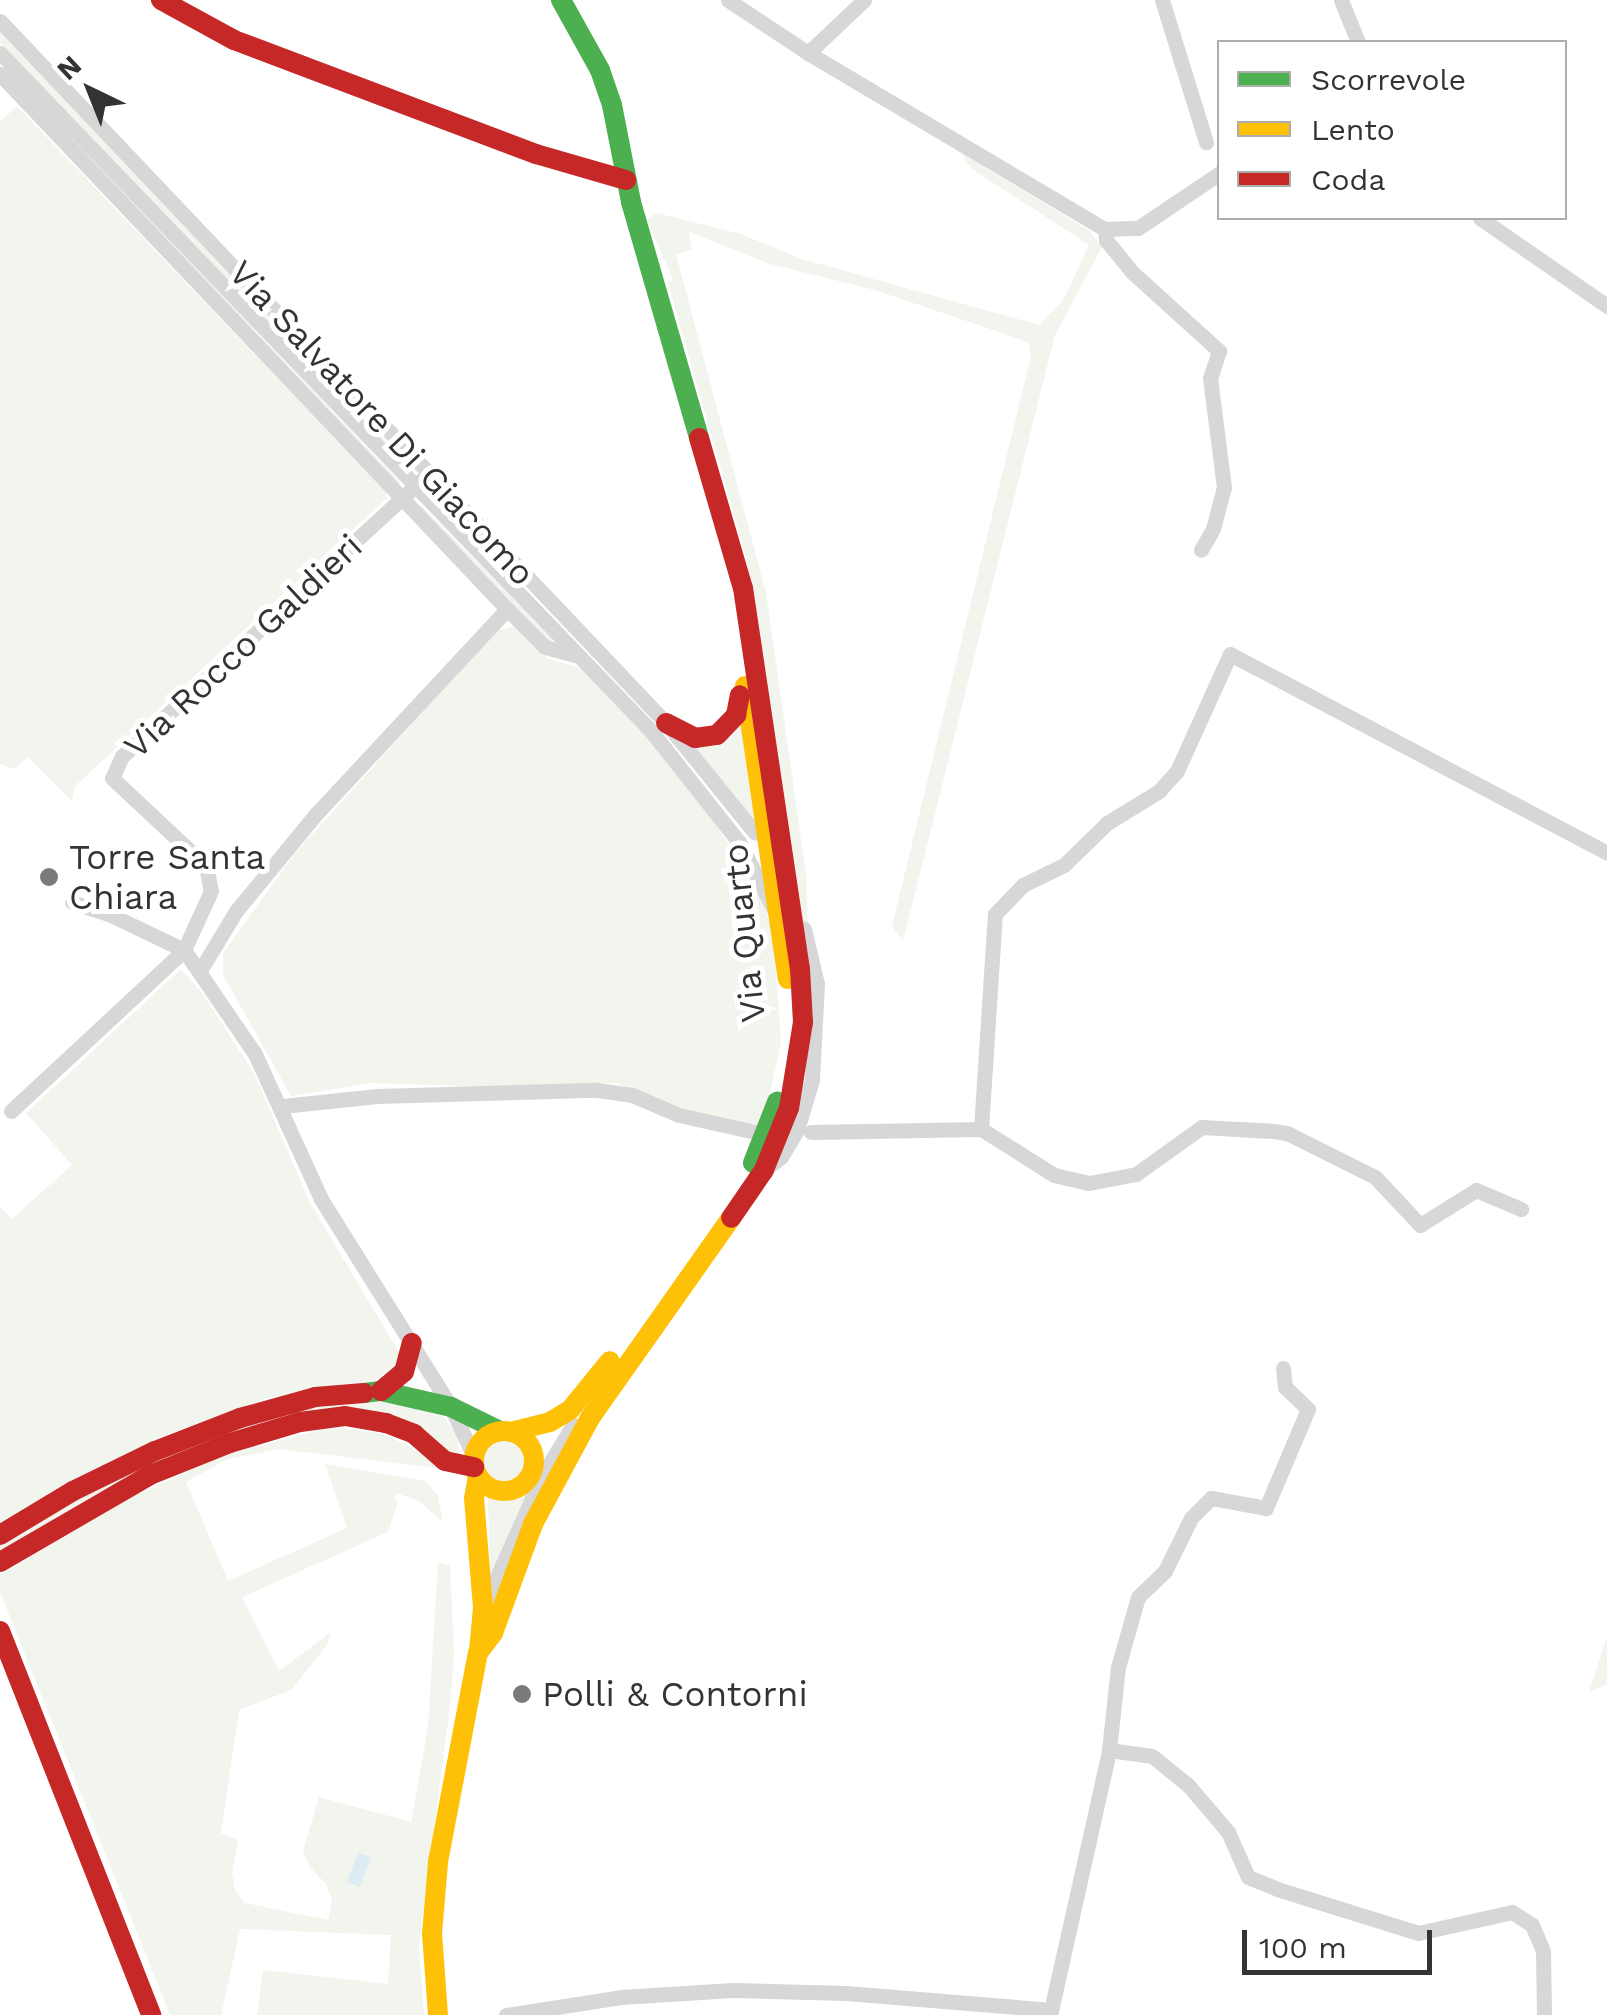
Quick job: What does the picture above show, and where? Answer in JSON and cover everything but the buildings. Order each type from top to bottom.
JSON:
[{"type":"main road","points":[[161,0],[234,40],[536,154],[626,180]]},
{"type":"main road","name":"Via Quarto","points":[[478,1653],[492,1634],[542,1476],[764,1170],[779,1140],[797,1077],[803,992],[743,588],[731,560],[626,180],[606,88],[562,0]]},
{"type":"main road","name":"Via Quarto","points":[[505,1431],[550,1422],[580,1403],[722,1214],[752,1164],[777,1103],[787,1050],[790,999],[744,684],[731,560]]},
{"type":"main road","points":[[666,724],[695,738],[718,734],[736,715],[744,684]]},
{"type":"main road","points":[[381,1391],[404,1372],[412,1342]]},
{"type":"main road","points":[[0,1535],[73,1491],[189,1436],[295,1402],[381,1391],[452,1407],[505,1431],[530,1446],[542,1476],[501,1491],[475,1467],[445,1461]]},
{"type":"main road","points":[[0,1562],[74,1515],[150,1475],[230,1443],[300,1422],[345,1416],[386,1423],[414,1434],[445,1461],[474,1498]]},
{"type":"main road","points":[[438,2015],[432,1934],[438,1862],[483,1608],[475,1467],[482,1440],[505,1431]]},
{"type":"main road","points":[[0,1631],[151,2015]]},
{"type":"main road","points":[[0,1677],[132,2015]]},
{"type":"street","points":[[728,0],[808,53],[1105,230],[1138,228],[1217,174]]},
{"type":"street","points":[[808,53],[864,0]]},
{"type":"street","points":[[1162,0],[1206,142]]},
{"type":"street","points":[[1341,0],[1357,40]]},
{"type":"street","name":"Via Salvatore Di Giacomo","points":[[0,20],[666,724],[754,833]]},
{"type":"street","name":"Via Salvatore Di Giacomo","points":[[0,53],[697,784],[739,842],[777,914]]},
{"type":"street","name":"Via Salvatore Di Giacomo","points":[[0,74],[507,609],[545,647],[578,656]]},
{"type":"street","points":[[1483,220],[1607,306]]},
{"type":"street","points":[[1105,230],[1106,240],[1132,272],[1219,350],[1210,378],[1224,487],[1213,530],[1201,550]]},
{"type":"street","name":"Via Rocco Galdieri","points":[[184,950],[208,900],[209,874],[202,860],[116,784],[115,766],[428,474]]},
{"type":"street","points":[[201,969],[236,911],[316,814],[507,609]]},
{"type":"street","points":[[981,1129],[995,914],[1024,885],[1064,865],[1107,823],[1159,791],[1177,771],[1227,657],[1234,652],[1607,853]]},
{"type":"street","points":[[72,902],[111,915],[184,950],[201,969],[282,1106],[320,1199],[452,1407],[475,1467]]},
{"type":"street","points":[[764,1170],[781,1157],[797,1130],[812,1080],[816,984],[804,928]]},
{"type":"street","points":[[11,1111],[184,950]]},
{"type":"street","points":[[282,1106],[377,1096],[597,1090],[632,1094],[679,1116],[755,1132]]},
{"type":"street","points":[[810,1132],[981,1129],[1054,1174],[1089,1182],[1136,1174],[1202,1127],[1286,1133],[1375,1178],[1420,1225],[1476,1190],[1520,1208]]},
{"type":"street","points":[[506,2015],[621,1997],[786,1990],[1050,2012],[1109,1750],[1118,1667],[1138,1597],[1165,1572],[1191,1518],[1211,1498],[1266,1508],[1308,1409],[1285,1386],[1283,1368]]},
{"type":"street","points":[[483,1608],[542,1476],[573,1425]]},
{"type":"street","points":[[1109,1750],[1152,1756],[1188,1785],[1228,1832],[1248,1877],[1276,1890],[1418,1933],[1512,1912],[1532,1924],[1543,1951],[1544,2015]]},
{"type":"street","points":[[621,1997],[621,2015]]},
{"type":"shaded area","points":[[0,32],[368,417],[401,461],[0,43]]},
{"type":"shaded area","points":[[0,62],[401,483],[398,485]]},
{"type":"shaded area","points":[[17,106],[386,492],[387,498],[75,786],[72,801],[28,757],[14,769],[0,764],[0,122]]},
{"type":"shaded area","points":[[961,153],[1090,231],[1102,247],[1055,335],[903,941],[892,926],[1031,356],[1028,342],[875,290],[770,264],[689,232],[692,250],[676,254],[766,593],[806,874],[808,924],[799,928],[746,558],[668,283],[673,280],[647,220],[657,213],[741,234],[802,259],[1039,325],[1064,299],[1089,245],[972,169]]},
{"type":"shaded area","points":[[421,505],[553,639],[549,644],[418,507]]},
{"type":"shaded area","points":[[515,626],[546,658],[583,669],[644,732],[709,813],[762,900],[773,933],[781,1042],[763,1126],[681,1110],[616,1083],[495,1087],[372,1083],[291,1096],[223,975],[223,953],[293,856],[495,631]]},
{"type":"shaded area","points":[[742,724],[760,830],[692,744]]},
{"type":"shaded area","points":[[181,969],[203,994],[255,1075],[309,1201],[400,1354],[396,1366],[375,1381],[271,1397],[162,1436],[66,1483],[0,1523],[0,1207],[12,1219],[72,1165],[26,1113]]},
{"type":"shaded area","points":[[384,1400],[444,1417],[456,1434],[460,1453],[454,1456],[363,1410],[161,1462],[90,1497],[0,1552],[0,1544],[78,1495],[193,1441],[297,1408]]},
{"type":"shaded area","points":[[331,1427],[379,1433],[410,1446],[438,1468],[279,1449],[225,1460],[186,1482],[228,1581],[347,1528],[325,1464],[425,1481],[438,1496],[443,1522],[417,1500],[399,1494],[393,1498],[398,1502],[388,1532],[242,1597],[279,1671],[331,1632],[328,1644],[291,1690],[239,1710],[221,1833],[238,1840],[232,1873],[235,1890],[245,1903],[328,1920],[332,1900],[303,1851],[319,1797],[411,1822],[428,1728],[438,1562],[450,1565],[454,1656],[419,1945],[424,2015],[257,2015],[263,1970],[388,1984],[391,1935],[240,1929],[221,2015],[170,2015],[0,1592],[0,1575],[126,1499],[224,1455]]},
{"type":"shaded area","points":[[503,1437],[519,1444],[526,1460],[519,1476],[503,1483],[487,1476],[480,1460],[487,1444]]},
{"type":"shaded area","points":[[528,1491],[490,1582],[488,1497],[506,1498]]},
{"type":"shaded area","points":[[1607,1637],[1607,1684],[1589,1692]]},
{"type":"shaded area","points":[[358,1853],[371,1857],[360,1887],[347,1882]]},
{"type":"traffic: fast","points":[[561,0],[600,70],[612,105],[631,202],[699,438]]},
{"type":"traffic: fast","points":[[753,1163],[777,1102]]},
{"type":"traffic: fast","points":[[364,1393],[381,1391],[451,1407],[500,1431]]},
{"type":"traffic: slow","points":[[745,686],[788,979]]},
{"type":"traffic: slow","points":[[438,2015],[432,1934],[438,1862],[478,1653],[493,1633],[533,1524],[590,1418],[731,1218]]},
{"type":"traffic: slow","points":[[510,1432],[550,1422],[570,1410],[610,1361]]},
{"type":"traffic: slow","points":[[504,1431],[525,1440],[534,1461],[525,1482],[504,1491],[483,1482],[474,1461],[483,1440],[504,1431]]},
{"type":"traffic: slow","points":[[478,1476],[474,1498],[483,1608],[479,1651]]},
{"type":"traffic: jam","points":[[161,0],[234,40],[536,154],[626,180]]},
{"type":"traffic: jam","points":[[699,438],[743,588],[800,969],[803,1022],[789,1108],[764,1170],[731,1218]]},
{"type":"traffic: jam","points":[[666,723],[695,738],[717,735],[736,715],[740,695]]},
{"type":"traffic: jam","points":[[381,1391],[404,1372],[412,1343]]},
{"type":"traffic: jam","points":[[0,1535],[73,1491],[155,1451],[240,1418],[315,1397],[364,1393]]},
{"type":"traffic: jam","points":[[0,1562],[150,1475],[230,1443],[300,1422],[345,1416],[386,1423],[414,1434],[445,1461],[474,1467]]},
{"type":"traffic: jam","points":[[0,1631],[151,2015]]},
{"type":"place","name":"Torre Santa Chiara","points":[[49,877]]},
{"type":"place","name":"Polli & Contorni","points":[[522,1694]]}]
